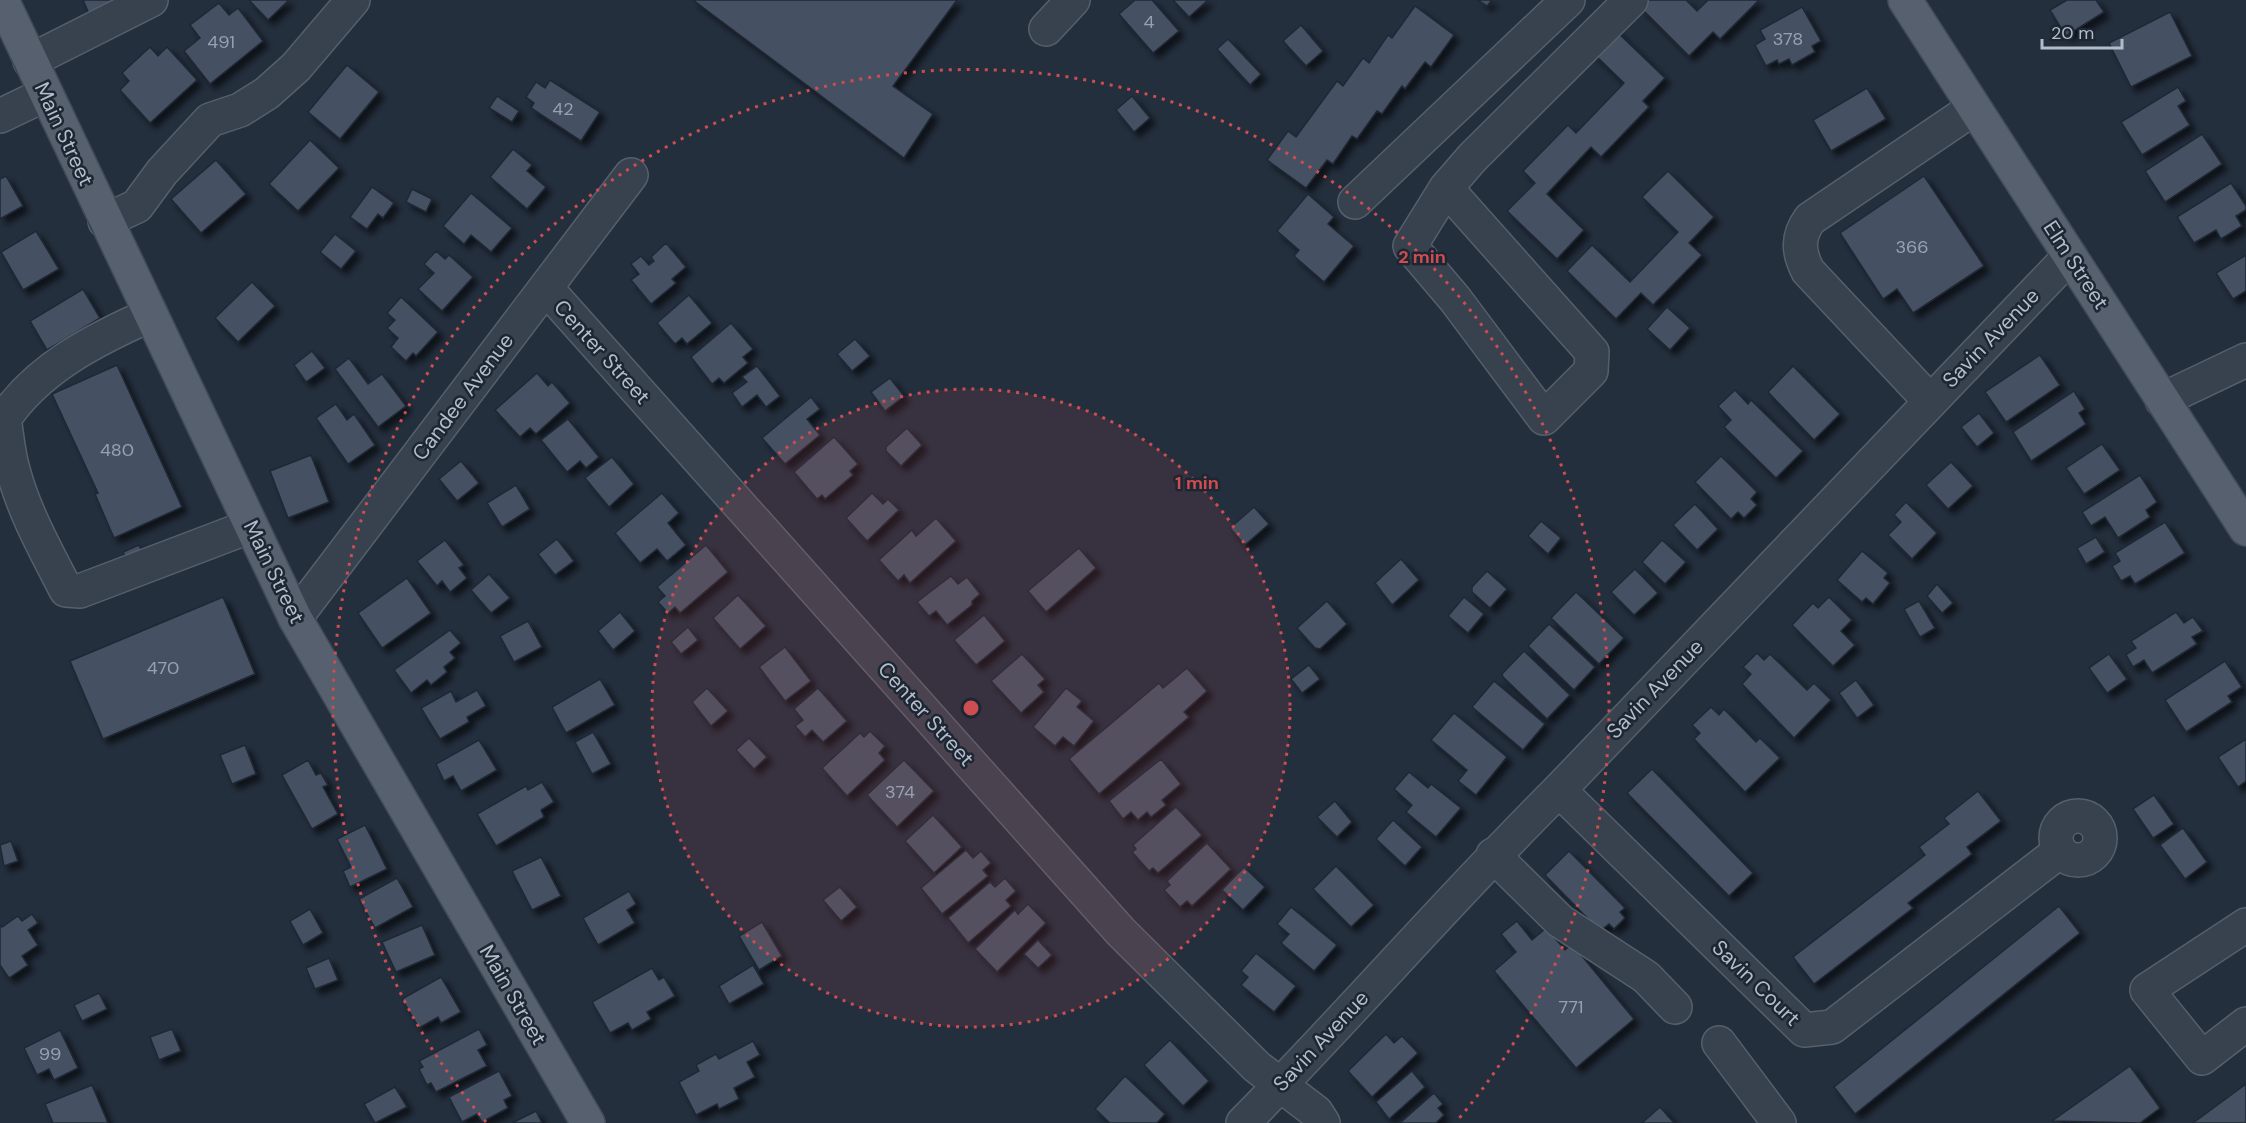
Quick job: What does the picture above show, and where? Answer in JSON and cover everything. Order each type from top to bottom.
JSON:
[{"type":"main road","name":"Main Street","points":[[2,0],[295,618],[588,1123]]},
{"type":"main road","name":"Elm Street","points":[[1905,0],[2246,529]]},
{"type":"street","points":[[30,61],[151,0]]},
{"type":"street","points":[[105,221],[137,206],[162,172],[210,120],[240,110],[274,87],[296,67],[352,0]]},
{"type":"street","points":[[1046,29],[1073,0]]},
{"type":"street","points":[[1355,202],[1568,0]]},
{"type":"street","points":[[1446,188],[1592,352],[1591,371],[1544,418],[1455,299],[1410,246],[1446,188],[1560,68],[1631,0]]},
{"type":"street","points":[[0,116],[46,94]]},
{"type":"street","points":[[1930,401],[1808,271],[1799,248],[1801,234],[1810,219],[1974,108]]},
{"type":"street","name":"Candee Avenue","points":[[295,618],[632,175]]},
{"type":"street","name":"Savin Avenue","points":[[1243,1123],[1282,1084],[1493,855],[1559,790],[2070,256]]},
{"type":"street","name":"Center Street","points":[[546,288],[1120,932],[1257,1067],[1316,1112],[1323,1123]]},
{"type":"street","points":[[150,315],[86,346],[18,397],[4,418],[12,468],[26,510],[66,590],[80,591],[251,526]]},
{"type":"street","points":[[2162,400],[2243,368]]},
{"type":"street","name":"Savin Court","points":[[1559,790],[1804,1030],[1832,1027],[2060,851]]},
{"type":"street","points":[[1493,855],[1560,921],[1646,977],[1675,1007]]},
{"type":"street","points":[[2242,1036],[2202,1058],[2147,990],[2246,925]]},
{"type":"street","points":[[1719,1043],[1779,1123]]},
{"type":"building","points":[[83,0],[124,0],[90,16]]},
{"type":"building","points":[[249,0],[289,0],[268,20]]},
{"type":"building","points":[[693,0],[957,0],[893,86],[933,114],[904,158]]},
{"type":"building","points":[[1135,0],[1152,0],[1179,31],[1153,53],[1119,14]]},
{"type":"building","points":[[1173,0],[1208,0],[1189,17]]},
{"type":"building","points":[[1478,0],[1492,0],[1487,6]]},
{"type":"building","points":[[1649,0],[1686,0],[1697,11],[1708,0],[1759,0],[1720,39],[1713,32],[1689,56],[1641,8]]},
{"type":"building","points":[[2067,0],[2096,0],[2104,12],[2066,36],[2050,10]]},
{"type":"building","points":[[219,3],[229,15],[238,8],[263,41],[210,84],[184,51],[200,38],[190,25]]},
{"type":"building","points":[[1415,6],[1454,35],[1431,67],[1425,62],[1405,89],[1402,86],[1382,114],[1377,111],[1357,139],[1352,136],[1333,164],[1327,160],[1306,188],[1267,160],[1288,131],[1296,137],[1337,81],[1343,86],[1363,58],[1369,63],[1388,35],[1392,38]]},
{"type":"building","points":[[1802,7],[1821,41],[1812,46],[1815,52],[1792,65],[1789,59],[1779,64],[1777,60],[1766,66],[1755,45],[1765,39],[1760,30]]},
{"type":"building","points":[[2170,12],[2192,56],[2131,87],[2109,43]]},
{"type":"building","points":[[1301,25],[1323,51],[1306,66],[1283,41]]},
{"type":"building","points":[[1615,30],[1665,78],[1643,101],[1649,107],[1601,157],[1591,147],[1547,194],[1584,230],[1557,259],[1507,211],[1535,183],[1523,171],[1568,125],[1576,133],[1624,83],[1593,53]]},
{"type":"building","points":[[1228,39],[1261,74],[1250,85],[1217,49]]},
{"type":"building","points":[[150,47],[158,56],[167,47],[197,80],[150,123],[120,90],[129,81],[122,73]]},
{"type":"building","points":[[347,65],[379,92],[340,139],[308,112]]},
{"type":"building","points":[[550,80],[600,112],[581,141],[531,108],[534,103],[526,97],[536,82],[545,88]]},
{"type":"building","points":[[2178,87],[2186,101],[2178,106],[2190,125],[2142,155],[2121,122]]},
{"type":"building","points":[[1867,88],[1886,119],[1831,151],[1813,120]]},
{"type":"building","points":[[497,96],[519,111],[512,122],[489,108]]},
{"type":"building","points":[[1132,96],[1150,118],[1134,132],[1116,110]]},
{"type":"building","points":[[2202,134],[2222,164],[2165,202],[2145,171]]},
{"type":"building","points":[[310,140],[339,168],[298,211],[269,184]]},
{"type":"building","points":[[513,149],[532,165],[527,171],[546,187],[527,209],[490,177]]},
{"type":"building","points":[[216,160],[246,194],[201,233],[171,199]]},
{"type":"building","points":[[1668,171],[1714,217],[1689,243],[1702,255],[1653,305],[1641,293],[1616,319],[1567,271],[1592,245],[1630,282],[1678,232],[1642,197]]},
{"type":"building","points":[[6,176],[23,206],[0,219],[0,179]]},
{"type":"building","points":[[1924,176],[1984,266],[1913,313],[1897,289],[1883,299],[1840,233]]},
{"type":"building","points":[[2231,183],[2246,206],[2246,210],[2236,216],[2242,226],[2221,239],[2216,230],[2194,243],[2177,217]]},
{"type":"building","points":[[372,187],[394,203],[383,218],[378,214],[367,229],[350,217]]},
{"type":"building","points":[[412,189],[432,199],[426,212],[406,202]]},
{"type":"building","points":[[471,193],[512,228],[491,252],[471,235],[464,244],[443,226]]},
{"type":"building","points":[[1308,194],[1334,217],[1328,224],[1354,246],[1324,282],[1294,256],[1299,250],[1277,231]]},
{"type":"building","points":[[36,231],[59,269],[23,290],[1,252]]},
{"type":"building","points":[[335,234],[356,251],[341,269],[320,252]]},
{"type":"building","points":[[666,243],[686,267],[672,279],[676,283],[651,304],[631,280],[639,274],[631,264],[641,256],[649,265],[654,261],[651,257]]},
{"type":"building","points":[[436,251],[445,259],[449,255],[473,277],[442,311],[418,289],[434,273],[424,264]]},
{"type":"building","points":[[2246,255],[2246,291],[2233,299],[2216,273]]},
{"type":"building","points":[[252,282],[275,306],[238,342],[215,318]]},
{"type":"building","points":[[83,289],[100,318],[47,350],[30,321]]},
{"type":"building","points":[[689,295],[712,323],[687,344],[682,338],[675,344],[657,323]]},
{"type":"building","points":[[401,297],[438,332],[416,356],[413,353],[406,361],[391,347],[398,338],[387,328],[395,320],[387,313]]},
{"type":"building","points":[[1667,307],[1690,328],[1670,350],[1647,329]]},
{"type":"building","points":[[731,323],[753,349],[743,357],[748,363],[724,383],[719,378],[712,384],[691,357]]},
{"type":"building","points":[[855,339],[870,356],[852,371],[837,354]]},
{"type":"building","points":[[312,351],[325,368],[306,382],[294,365]]},
{"type":"building","points":[[2040,355],[2060,385],[2006,422],[1985,392]]},
{"type":"building","points":[[349,358],[368,384],[382,374],[406,406],[378,427],[335,369]]},
{"type":"building","points":[[117,365],[182,507],[114,538],[95,494],[98,493],[52,394]]},
{"type":"building","points":[[757,366],[780,396],[766,407],[757,395],[742,407],[732,393],[747,382],[742,377]]},
{"type":"building","points":[[1793,366],[1840,414],[1814,440],[1768,392]]},
{"type":"building","points":[[537,373],[548,386],[552,382],[570,403],[536,434],[530,428],[520,437],[495,410]]},
{"type":"building","points":[[890,378],[904,396],[885,411],[871,392]]},
{"type":"building","points":[[1735,390],[1748,404],[1751,400],[1803,451],[1776,478],[1724,427],[1731,420],[1718,406]]},
{"type":"building","points":[[2074,391],[2085,409],[2079,413],[2086,424],[2031,461],[2013,432]]},
{"type":"building","points":[[811,397],[820,409],[807,419],[820,435],[785,464],[762,438]]},
{"type":"building","points":[[336,404],[347,420],[354,414],[375,445],[348,464],[316,418]]},
{"type":"building","points":[[1979,413],[1994,433],[1977,447],[1961,427]]},
{"type":"building","points":[[568,419],[599,457],[586,468],[580,461],[567,472],[541,440]]},
{"type":"building","points":[[907,428],[922,445],[901,466],[886,451],[886,447]]},
{"type":"building","points":[[834,437],[858,464],[850,471],[853,475],[825,499],[822,495],[817,499],[794,472]]},
{"type":"building","points":[[2102,444],[2120,470],[2084,494],[2066,468]]},
{"type":"building","points":[[311,455],[329,502],[288,518],[270,471]]},
{"type":"building","points":[[1721,456],[1757,492],[1751,499],[1757,505],[1744,518],[1738,512],[1731,519],[1695,482]]},
{"type":"building","points":[[612,457],[634,484],[609,507],[585,478]]},
{"type":"building","points":[[461,461],[479,483],[457,501],[439,479]]},
{"type":"building","points":[[1951,462],[1973,486],[1948,509],[1926,485]]},
{"type":"building","points":[[2140,475],[2157,502],[2146,510],[2150,517],[2118,538],[2105,517],[2091,526],[2082,512]]},
{"type":"building","points":[[516,485],[530,509],[502,527],[487,503]]},
{"type":"building","points":[[662,493],[679,513],[668,523],[686,545],[667,561],[657,549],[640,563],[615,533]]},
{"type":"building","points":[[872,493],[883,504],[888,499],[899,510],[867,541],[846,518]]},
{"type":"building","points":[[1906,502],[1937,533],[1912,559],[1888,535],[1901,522],[1894,515]]},
{"type":"building","points":[[1695,504],[1718,529],[1697,550],[1673,525]]},
{"type":"building","points":[[1254,507],[1269,524],[1245,545],[1230,528]]},
{"type":"building","points":[[936,518],[956,541],[910,583],[904,575],[898,581],[879,560],[912,530],[916,536]]},
{"type":"building","points":[[1541,521],[1561,538],[1548,554],[1528,536]]},
{"type":"building","points":[[2165,522],[2185,553],[2135,584],[2130,576],[2121,581],[2112,566],[2120,561],[2115,553]]},
{"type":"building","points":[[2096,537],[2105,552],[2086,564],[2077,548]]},
{"type":"building","points":[[557,539],[574,561],[555,575],[538,554]]},
{"type":"building","points":[[445,540],[464,565],[459,568],[467,578],[450,592],[442,581],[437,586],[417,561]]},
{"type":"building","points":[[1662,540],[1686,562],[1665,584],[1642,562]]},
{"type":"building","points":[[139,545],[147,563],[131,570],[123,552]]},
{"type":"building","points":[[706,545],[728,572],[680,613],[675,607],[668,613],[658,602],[665,596],[657,587]]},
{"type":"building","points":[[1079,548],[1096,568],[1046,612],[1028,591]]},
{"type":"building","points":[[1862,551],[1888,573],[1884,578],[1890,583],[1873,604],[1866,598],[1862,602],[1837,580]]},
{"type":"building","points":[[1401,559],[1419,580],[1392,605],[1375,583]]},
{"type":"building","points":[[1635,569],[1658,593],[1634,615],[1611,592]]},
{"type":"building","points":[[1487,571],[1507,589],[1490,608],[1472,592],[1472,587]]},
{"type":"building","points":[[489,574],[510,598],[491,613],[471,590]]},
{"type":"building","points":[[951,576],[958,584],[967,577],[980,594],[972,601],[972,605],[947,625],[936,611],[929,616],[917,602]]},
{"type":"building","points":[[407,578],[431,613],[382,648],[358,613]]},
{"type":"building","points":[[1937,584],[1953,603],[1942,613],[1927,596]]},
{"type":"building","points":[[1576,592],[1624,638],[1599,664],[1551,618]]},
{"type":"building","points":[[738,595],[766,626],[740,649],[713,618]]},
{"type":"building","points":[[223,597],[255,674],[103,739],[70,661]]},
{"type":"building","points":[[1464,597],[1484,614],[1468,633],[1448,616]]},
{"type":"building","points":[[1829,597],[1852,620],[1841,631],[1855,645],[1833,666],[1792,625],[1813,603],[1818,608]]},
{"type":"building","points":[[1327,601],[1347,624],[1320,649],[1315,648],[1297,628]]},
{"type":"building","points":[[1919,601],[1935,628],[1920,637],[1904,609]]},
{"type":"building","points":[[620,612],[635,631],[613,650],[598,631]]},
{"type":"building","points":[[2176,612],[2184,623],[2193,617],[2203,631],[2192,637],[2197,644],[2152,673],[2144,660],[2133,667],[2126,655],[2136,648],[2131,641]]},
{"type":"building","points":[[984,615],[1005,641],[976,665],[954,640]]},
{"type":"building","points":[[528,621],[542,647],[514,662],[500,636]]},
{"type":"building","points":[[1549,624],[1595,667],[1574,690],[1528,646]]},
{"type":"building","points":[[688,627],[698,640],[681,654],[671,642]]},
{"type":"building","points":[[450,630],[461,643],[450,652],[455,658],[444,667],[447,672],[431,685],[427,680],[411,693],[394,670]]},
{"type":"building","points":[[785,647],[811,681],[785,701],[759,667]]},
{"type":"building","points":[[1524,651],[1570,695],[1547,719],[1503,677],[1502,674]]},
{"type":"building","points":[[1757,653],[1764,660],[1770,654],[1807,690],[1814,683],[1831,700],[1794,738],[1742,684],[1751,674],[1743,667]]},
{"type":"building","points":[[1022,654],[1045,679],[1038,685],[1044,692],[1021,713],[991,681]]},
{"type":"building","points":[[2109,654],[2127,679],[2107,693],[2089,668]]},
{"type":"building","points":[[2225,661],[2242,687],[2228,696],[2232,702],[2186,732],[2165,700]]},
{"type":"building","points":[[1309,665],[1320,679],[1302,693],[1291,679]]},
{"type":"building","points":[[1187,668],[1207,691],[1184,712],[1189,717],[1099,794],[1069,759],[1159,683],[1163,688]]},
{"type":"building","points":[[600,679],[615,705],[566,733],[552,707]]},
{"type":"building","points":[[1856,680],[1874,705],[1857,718],[1839,693]]},
{"type":"building","points":[[1494,681],[1545,724],[1523,750],[1472,707]]},
{"type":"building","points":[[707,688],[728,711],[711,726],[692,702]]},
{"type":"building","points":[[818,688],[847,721],[823,742],[812,730],[805,737],[795,726],[803,720],[794,709]]},
{"type":"building","points":[[1066,688],[1082,701],[1077,707],[1094,721],[1074,746],[1063,737],[1055,746],[1033,727]]},
{"type":"building","points":[[477,690],[486,706],[467,717],[469,722],[440,739],[421,708],[451,691],[456,702]]},
{"type":"building","points":[[1711,707],[1719,715],[1724,709],[1756,742],[1760,738],[1780,758],[1745,792],[1694,739],[1700,733],[1692,725]]},
{"type":"building","points":[[1454,713],[1507,757],[1476,795],[1458,781],[1467,770],[1431,740]]},
{"type":"building","points":[[870,731],[885,746],[879,753],[885,760],[847,796],[822,768],[860,733],[864,737]]},
{"type":"building","points":[[593,732],[611,764],[592,774],[575,742]]},
{"type":"building","points":[[749,738],[767,757],[754,769],[736,750]]},
{"type":"building","points":[[2246,739],[2246,781],[2238,787],[2218,757]]},
{"type":"building","points":[[479,740],[497,770],[461,791],[453,776],[444,781],[436,764]]},
{"type":"building","points":[[245,745],[256,774],[232,784],[220,755]]},
{"type":"building","points":[[1161,759],[1181,784],[1162,800],[1166,805],[1151,817],[1147,812],[1138,820],[1131,812],[1123,819],[1109,801]]},
{"type":"building","points":[[308,760],[316,775],[321,773],[328,785],[323,787],[338,814],[312,829],[282,775]]},
{"type":"building","points":[[904,760],[934,791],[897,827],[867,795]]},
{"type":"building","points":[[1652,769],[1753,873],[1729,896],[1627,793]]},
{"type":"building","points":[[1409,772],[1428,788],[1431,784],[1461,808],[1436,837],[1406,812],[1412,805],[1394,789]]},
{"type":"building","points":[[542,782],[554,802],[541,810],[544,817],[496,846],[477,814],[526,786],[528,790]]},
{"type":"building","points":[[1978,791],[2001,821],[1967,847],[1972,854],[1908,903],[1913,908],[1814,984],[1793,957],[1925,855],[1919,847],[1949,824],[1944,818]]},
{"type":"building","points":[[2154,795],[2174,824],[2153,838],[2133,809]]},
{"type":"building","points":[[1335,801],[1352,822],[1337,837],[1317,817]]},
{"type":"building","points":[[1176,807],[1202,835],[1158,873],[1153,868],[1149,871],[1132,852],[1136,849],[1133,845]]},
{"type":"building","points":[[933,815],[962,847],[934,873],[905,841]]},
{"type":"building","points":[[1393,820],[1422,847],[1405,866],[1376,839]]},
{"type":"building","points":[[365,825],[387,869],[350,887],[343,871],[351,867],[337,839]]},
{"type":"building","points":[[2183,828],[2207,862],[2185,879],[2160,845]]},
{"type":"building","points":[[11,841],[18,861],[4,866],[0,845]]},
{"type":"building","points":[[1207,843],[1231,869],[1192,906],[1187,901],[1180,907],[1164,890],[1170,885],[1167,881]]},
{"type":"building","points":[[966,850],[973,858],[981,851],[991,863],[983,870],[988,876],[942,914],[921,888]]},
{"type":"building","points":[[1569,851],[1625,908],[1620,912],[1625,918],[1614,929],[1609,924],[1600,931],[1545,875]]},
{"type":"building","points":[[541,857],[561,896],[532,910],[512,871]]},
{"type":"building","points":[[1336,866],[1374,905],[1351,927],[1313,889]]},
{"type":"building","points":[[1244,867],[1265,887],[1243,910],[1222,890]]},
{"type":"building","points":[[397,878],[413,907],[375,928],[359,899]]},
{"type":"building","points":[[1005,878],[1016,891],[1006,900],[1011,906],[968,943],[948,918],[990,882],[995,887]]},
{"type":"building","points":[[840,887],[857,907],[841,921],[823,900]]},
{"type":"building","points":[[629,891],[636,904],[627,910],[635,923],[598,945],[583,918]]},
{"type":"building","points":[[1028,904],[1046,923],[997,972],[975,949],[1015,910],[1018,914]]},
{"type":"building","points":[[2059,906],[2080,933],[1855,1114],[1834,1087]]},
{"type":"building","points":[[1291,907],[1337,945],[1314,971],[1281,943],[1289,934],[1277,924]]},
{"type":"building","points":[[310,909],[323,933],[303,945],[290,921]]},
{"type":"building","points":[[32,914],[38,923],[28,930],[38,945],[22,956],[28,965],[9,978],[0,965],[0,925],[2,927],[18,916],[22,921]]},
{"type":"building","points":[[1517,921],[1532,940],[1546,928],[1565,950],[1572,944],[1634,1019],[1576,1068],[1494,971],[1516,952],[1501,934]]},
{"type":"building","points":[[762,922],[782,956],[759,970],[739,936]]},
{"type":"building","points":[[422,925],[435,955],[396,972],[382,942]]},
{"type":"building","points":[[1038,940],[1052,955],[1038,968],[1024,954]]},
{"type":"building","points":[[1256,953],[1296,986],[1274,1012],[1241,985],[1248,977],[1241,971]]},
{"type":"building","points":[[329,958],[338,980],[315,989],[306,968]]},
{"type":"building","points":[[753,965],[764,984],[729,1004],[719,986]]},
{"type":"building","points":[[652,968],[659,980],[664,977],[675,996],[647,1012],[651,1019],[632,1030],[628,1023],[610,1033],[592,1002]]},
{"type":"building","points":[[441,977],[461,1012],[441,1023],[438,1017],[419,1028],[402,999]]},
{"type":"building","points":[[99,993],[107,1009],[82,1021],[74,1005]]},
{"type":"building","points":[[172,1029],[181,1051],[159,1060],[150,1037]]},
{"type":"building","points":[[479,1029],[487,1045],[478,1050],[487,1066],[436,1092],[431,1083],[427,1085],[419,1069],[423,1067],[419,1061]]},
{"type":"building","points":[[60,1030],[78,1068],[54,1080],[49,1069],[37,1075],[24,1048]]},
{"type":"building","points":[[1386,1034],[1394,1043],[1402,1036],[1418,1053],[1372,1097],[1348,1071]]},
{"type":"building","points":[[1170,1040],[1209,1081],[1183,1106],[1144,1065]]},
{"type":"building","points":[[753,1041],[760,1055],[747,1062],[755,1077],[734,1088],[739,1099],[719,1109],[717,1104],[696,1115],[679,1082],[699,1071],[696,1065],[716,1054],[719,1059]]},
{"type":"building","points":[[2130,1066],[2160,1108],[2140,1123],[2052,1121]]},
{"type":"building","points":[[499,1071],[512,1096],[504,1100],[508,1108],[482,1122],[477,1114],[462,1122],[449,1097]]},
{"type":"building","points":[[1412,1071],[1425,1087],[1389,1119],[1376,1102]]},
{"type":"building","points":[[1125,1076],[1165,1114],[1157,1123],[1110,1123],[1095,1109]]},
{"type":"building","points":[[2246,1084],[2246,1123],[2193,1123]]},
{"type":"building","points":[[92,1085],[108,1123],[53,1123],[45,1104]]},
{"type":"building","points":[[395,1087],[407,1107],[375,1123],[364,1104]]},
{"type":"building","points":[[1434,1093],[1443,1104],[1438,1108],[1444,1115],[1436,1123],[1400,1123]]},
{"type":"building","points":[[1660,1107],[1674,1123],[1642,1123]]},
{"type":"building","points":[[536,1111],[542,1123],[512,1123]]}]
